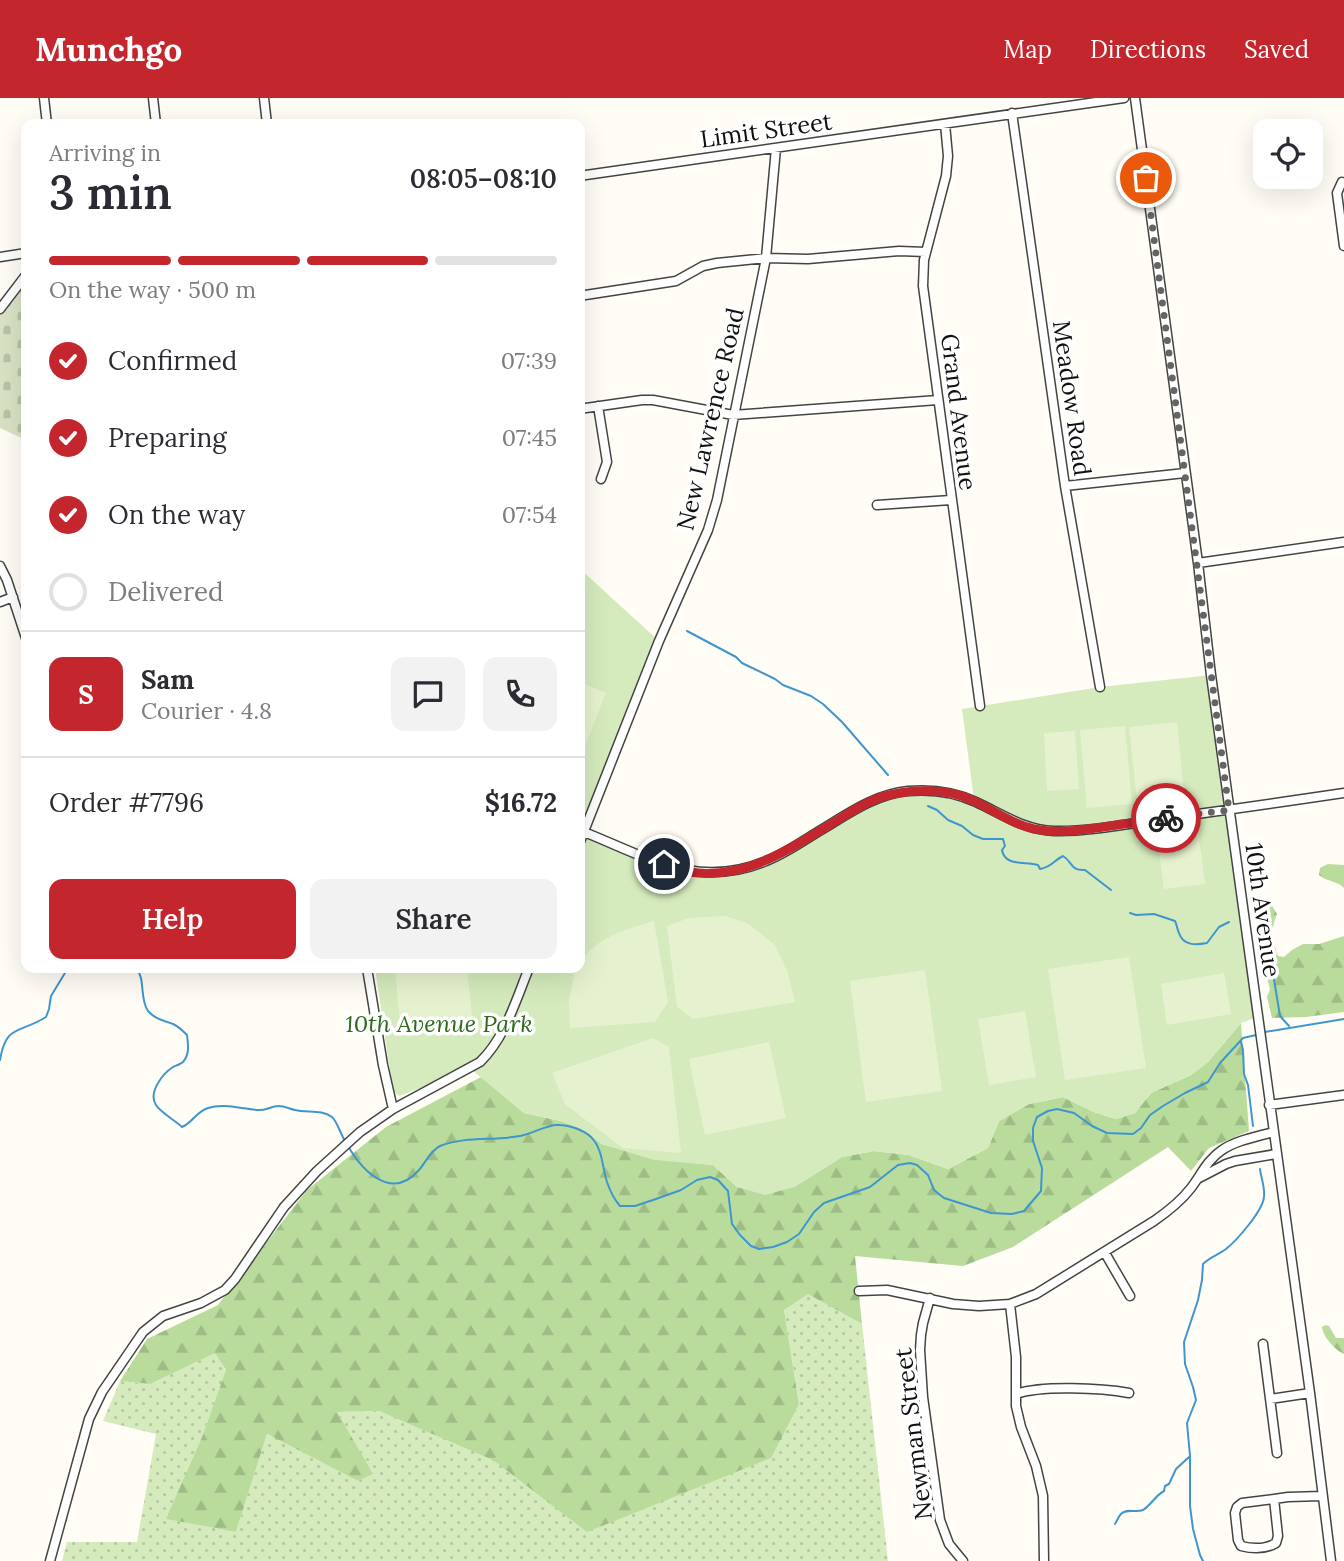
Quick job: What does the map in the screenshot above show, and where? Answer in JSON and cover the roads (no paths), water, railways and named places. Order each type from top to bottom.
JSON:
[{"type":"street","points":[[44,98],[46,119]]},
{"type":"street","points":[[153,98],[155,119]]},
{"type":"street","points":[[264,98],[266,119]]},
{"type":"street","name":"Limit Street","points":[[585,175],[1124,98]]},
{"type":"street","name":"10th Avenue","points":[[1135,98],[1331,1561]]},
{"type":"street","name":"Meadow Road","points":[[1012,113],[1065,485],[1100,687]]},
{"type":"street","name":"Grand Avenue","points":[[945,124],[948,156],[946,176],[924,260],[923,286],[980,706]]},
{"type":"street","name":"New Lawrence Road","points":[[585,829],[659,641],[708,530],[717,500],[766,258],[776,148]]},
{"type":"street","points":[[1342,182],[1337,194],[1344,246]]},
{"type":"street","points":[[585,295],[676,281],[703,266],[717,263],[898,251],[926,252]]},
{"type":"street","points":[[0,257],[21,254]]},
{"type":"street","points":[[0,309],[21,282]]},
{"type":"street","points":[[585,408],[653,400],[733,415],[938,400]]},
{"type":"street","points":[[598,405],[607,462],[601,479]]},
{"type":"street","points":[[1065,485],[1185,473]]},
{"type":"street","points":[[877,505],[951,500]]},
{"type":"street","points":[[1198,563],[1344,542]]},
{"type":"street","points":[[0,566],[21,622]]},
{"type":"street","points":[[0,602],[13,597]]},
{"type":"street","points":[[585,832],[664,864],[689,872],[710,873],[731,871],[768,860],[874,800],[905,792],[927,790],[952,793],[974,801],[1018,824],[1055,831],[1129,824],[1344,793]]},
{"type":"street","points":[[368,973],[393,1109]]},
{"type":"street","points":[[50,1561],[89,1419],[102,1392],[144,1332],[163,1316],[201,1303],[225,1290],[284,1207],[317,1171],[360,1132],[393,1109],[471,1069],[488,1055],[503,1031],[526,973]]},
{"type":"street","points":[[1269,1105],[1344,1095]]},
{"type":"street","points":[[859,1291],[887,1290],[953,1304],[1010,1304],[1036,1294],[1154,1222],[1189,1191],[1210,1160],[1222,1150],[1241,1140],[1273,1132]]},
{"type":"street","points":[[1197,1180],[1235,1161],[1276,1154]]},
{"type":"street","points":[[1105,1253],[1130,1296]]},
{"type":"street","name":"Newman Street","points":[[930,1298],[921,1335],[923,1396],[940,1520],[949,1544],[963,1561]]},
{"type":"street","points":[[1010,1304],[1016,1357],[1018,1416],[1036,1466],[1043,1496],[1044,1561]]},
{"type":"street","points":[[1263,1344],[1277,1452]]},
{"type":"street","points":[[1016,1394],[1023,1391],[1066,1388],[1129,1393]]},
{"type":"street","points":[[1270,1399],[1310,1393]]},
{"type":"street","points":[[1274,1499],[1278,1536],[1276,1543],[1250,1548],[1241,1546],[1235,1513],[1242,1503],[1274,1499],[1322,1496]]},
{"type":"waterway","points":[[687,631],[736,657],[742,663],[823,704],[888,775]]},
{"type":"waterway","points":[[928,806],[973,835],[983,839],[1003,839],[1005,846],[1002,850],[1011,861],[1038,865],[1040,869],[1063,856],[1074,868],[1085,870],[1111,890]]},
{"type":"waterway","points":[[1130,913],[1154,914],[1175,921],[1181,937],[1194,944],[1207,943],[1219,927],[1229,922]]},
{"type":"waterway","points":[[1262,918],[1267,919],[1280,1016],[1289,1026]]},
{"type":"waterway","points":[[0,1060],[10,1035],[46,1017],[51,996],[65,973]]},
{"type":"waterway","points":[[139,973],[148,1011],[177,1026],[187,1035],[187,1056],[182,1063],[165,1074],[155,1090],[154,1100],[164,1113],[182,1127],[208,1108],[226,1106],[261,1110],[281,1106],[319,1112],[332,1117],[345,1141]]},
{"type":"waterway","points":[[1265,1032],[1344,1019]]},
{"type":"waterway","points":[[348,1146],[370,1173],[389,1183],[399,1183],[419,1170],[440,1146],[459,1141],[520,1136],[556,1125],[570,1127],[584,1132],[595,1142],[608,1185],[620,1206],[635,1206],[710,1177],[718,1180],[728,1191],[732,1224],[751,1246],[759,1249],[787,1242],[799,1234],[814,1212],[824,1203],[870,1187],[898,1165],[910,1163],[917,1165],[928,1175],[934,1190],[944,1198],[991,1213],[1012,1214],[1024,1211],[1041,1191],[1042,1168],[1033,1141],[1033,1128],[1037,1117],[1057,1109],[1074,1113],[1107,1133],[1133,1134],[1150,1115],[1208,1082],[1220,1063],[1243,1038],[1256,1035]]},
{"type":"waterway","points":[[1241,1042],[1253,1126]]},
{"type":"waterway","points":[[1203,1561],[1193,1529],[1190,1506],[1187,1423],[1196,1400],[1185,1364],[1184,1342],[1198,1300],[1203,1264],[1236,1239],[1255,1217],[1263,1202],[1264,1189],[1260,1169]]},
{"type":"waterway","points":[[1115,1524],[1123,1512],[1146,1508],[1164,1491],[1176,1469],[1189,1457]]},
{"type":"park label","name":"10th Avenue Park","points":[[439,1023]]}]
